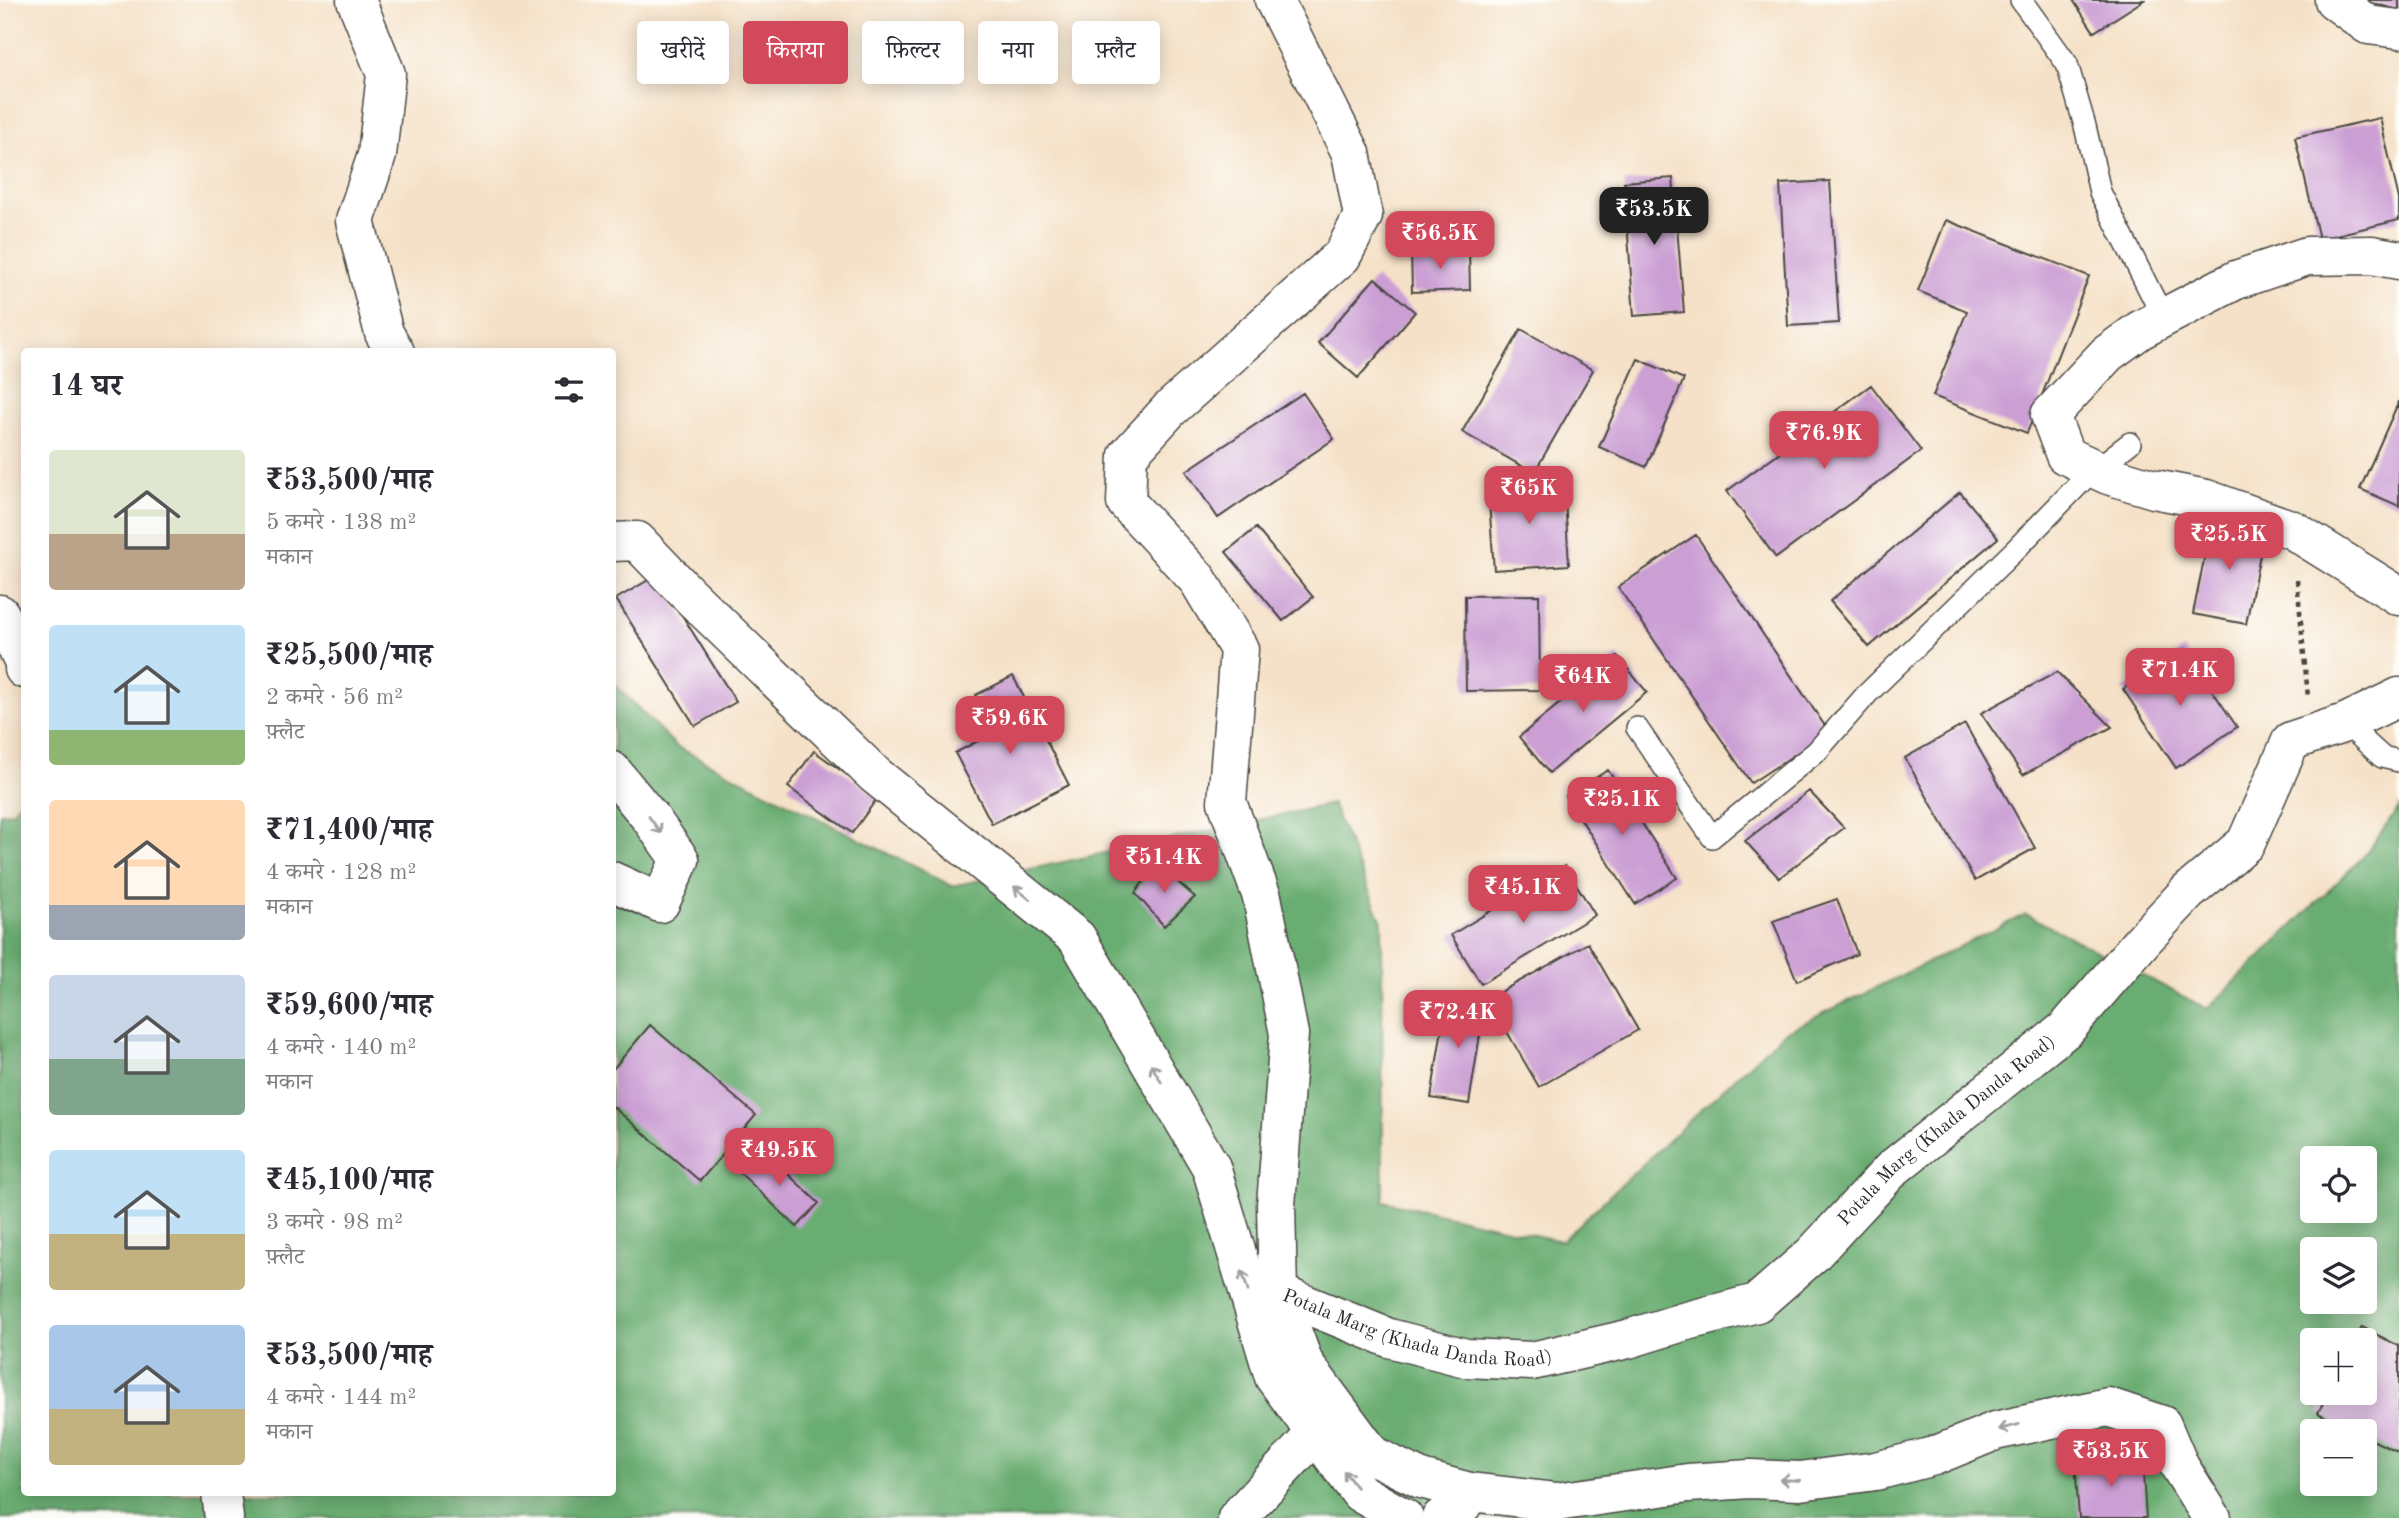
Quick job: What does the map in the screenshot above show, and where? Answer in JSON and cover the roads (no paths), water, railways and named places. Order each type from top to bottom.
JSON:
[{"type":"street","points":[[356,0],[386,74],[377,155],[355,221],[384,333],[393,348]]},
{"type":"street","points":[[1274,0],[1351,153],[1363,216],[1342,256],[1170,409],[1128,455],[1126,502],[1198,580],[1239,649],[1227,802],[1262,897],[1289,1034],[1276,1205],[1278,1293]]},
{"type":"street","points":[[2334,0],[2368,25],[2399,29]]},
{"type":"street","points":[[2399,260],[2372,255],[2307,256],[2236,280],[2140,330],[2107,354],[2050,415],[2065,455],[2096,470],[2154,489],[2206,499],[2293,530],[2399,596]]},
{"type":"street","points":[[616,542],[637,541],[875,775],[1077,938],[1211,1167],[1274,1377],[1360,1493],[1404,1518]]},
{"type":"street","points":[[0,614],[21,656]]},
{"type":"street","name":"Potala Marg (Khada Danda Road)","points":[[1278,1293],[1389,1338],[1466,1358],[1532,1361],[1628,1339],[1758,1303],[1811,1255],[1893,1168],[2066,1029],[2188,892],[2246,843],[2291,741],[2399,697]]},
{"type":"street","points":[[616,776],[680,860],[660,903],[616,883]]},
{"type":"street","name":"Potala Marg (Khada Danda Road)","points":[[1278,1293],[1304,1363],[1372,1455],[1421,1479],[1469,1492],[1556,1502],[1688,1483],[1751,1479],[1800,1481],[1876,1471],[1934,1456],[1995,1431],[2108,1406],[2162,1425],[2180,1467],[2213,1518]]},
{"type":"street","points":[[1237,1518],[1315,1433]]},
{"type":"street","points":[[1441,1518],[1455,1515],[1469,1492]]},
{"type":"street","points":[[221,1496],[224,1518]]},
{"type":"lane","points":[[2021,0],[2067,64],[2100,192],[2164,317]]},
{"type":"lane","points":[[1637,728],[1712,837],[1817,751],[1867,694],[2096,470],[2130,443]]},
{"type":"lane","points":[[2328,728],[2382,757],[2399,761]]}]
